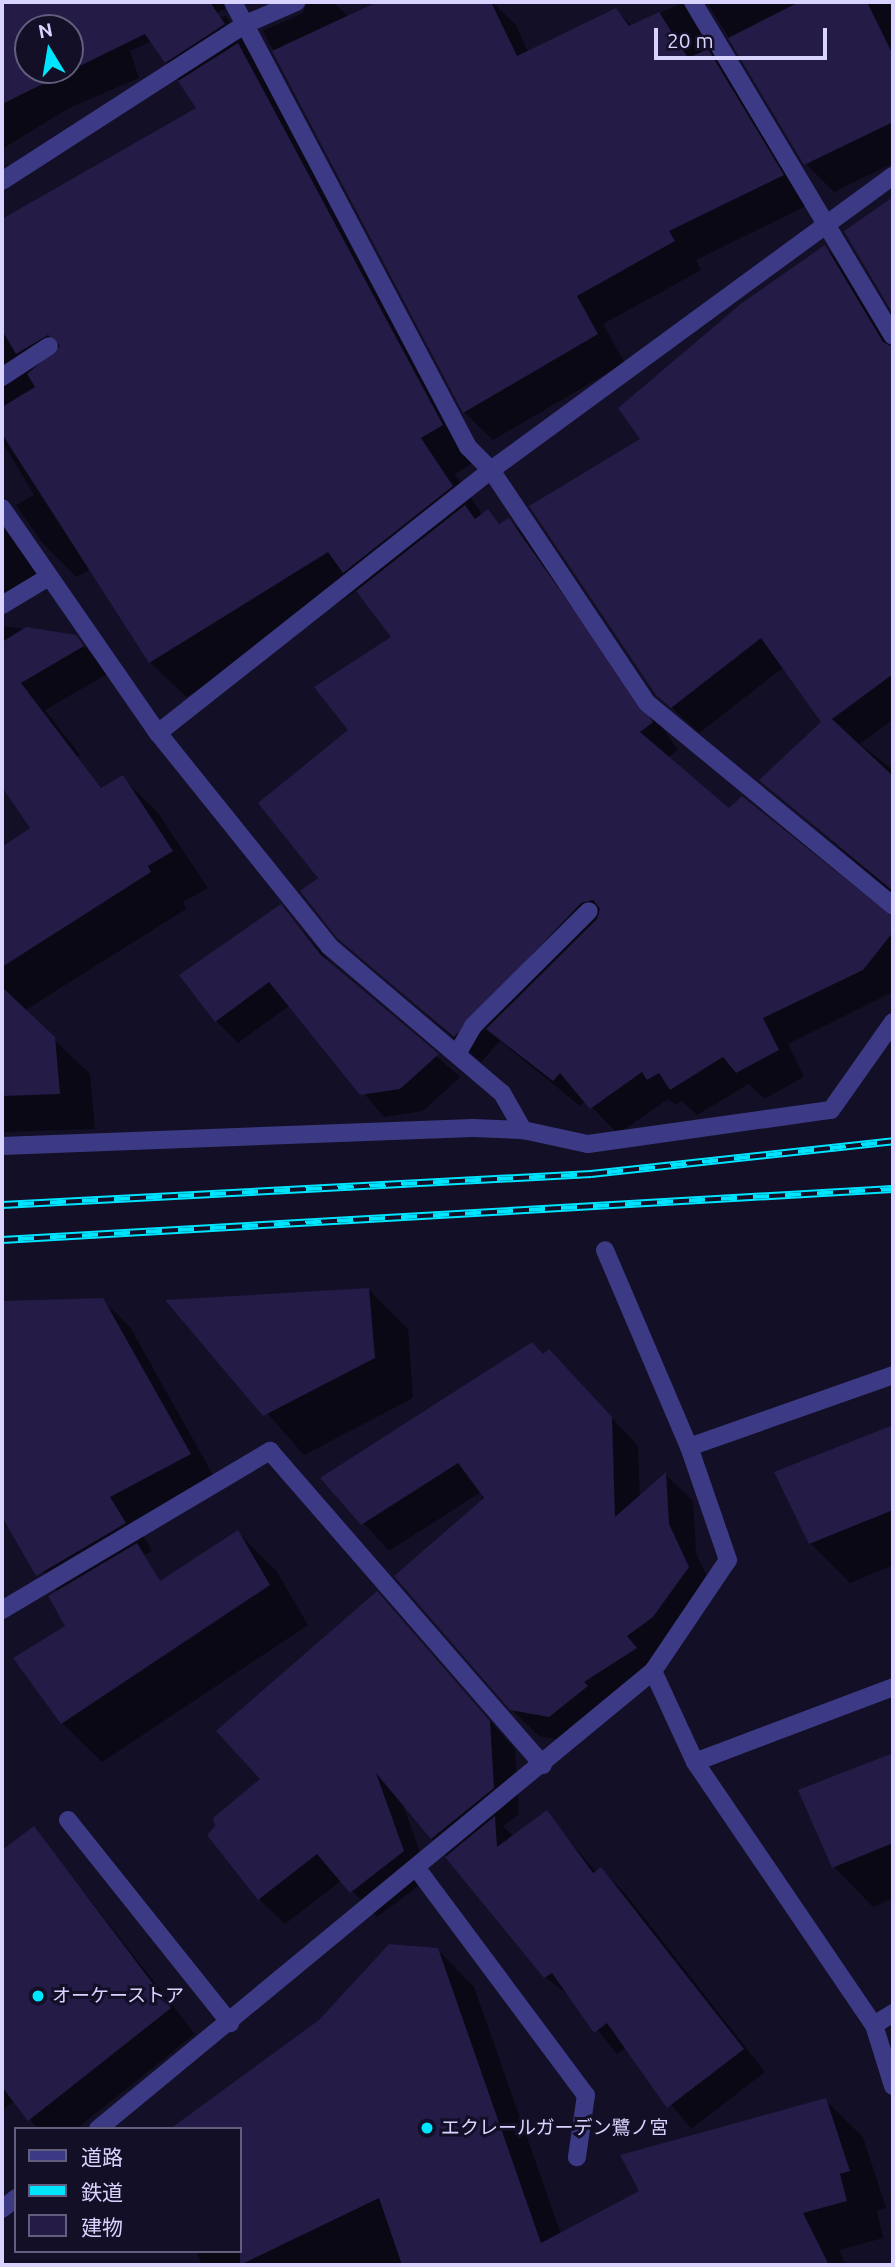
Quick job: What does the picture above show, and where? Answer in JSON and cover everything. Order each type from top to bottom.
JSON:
[{"type":"street","points":[[233,2],[468,447],[491,470],[647,703],[893,906]]},
{"type":"street","points":[[2,181],[246,24],[296,2]]},
{"type":"street","points":[[693,2],[828,223],[893,336]]},
{"type":"street","points":[[158,733],[491,470],[893,176]]},
{"type":"street","points":[[2,377],[49,346]]},
{"type":"street","points":[[2,508],[47,579],[158,733],[329,946],[502,1093],[523,1130]]},
{"type":"street","points":[[2,605],[47,579]]},
{"type":"street","points":[[457,1054],[473,1026],[589,911]]},
{"type":"street","points":[[2,1146],[523,1130],[589,1144],[831,1110],[893,1022]]},
{"type":"street","points":[[100,2127],[418,1870],[653,1671],[728,1560],[689,1447],[605,1250]]},
{"type":"street","points":[[689,1447],[893,1375]]},
{"type":"street","points":[[2,1608],[270,1451],[543,1765]]},
{"type":"street","points":[[653,1671],[695,1762],[874,2025],[893,2086]]},
{"type":"street","points":[[695,1762],[893,1687]]},
{"type":"street","points":[[68,1821],[230,2023]]},
{"type":"street","points":[[418,1870],[586,2095],[577,2157]]},
{"type":"street","points":[[874,2025],[893,2014]]},
{"type":"building","points":[[2,2],[210,2],[225,24],[165,63],[145,34],[84,64],[84,14],[14,14],[14,84],[43,84],[2,104]]},
{"type":"building","points":[[377,2],[491,2],[517,56],[616,8],[629,26],[659,12],[688,58],[708,49],[784,175],[669,231],[675,241],[577,296],[598,334],[463,413],[272,51]]},
{"type":"building","points":[[799,2],[867,2],[893,55],[893,122],[804,165],[728,38]]},
{"type":"building","points":[[238,43],[443,425],[421,438],[453,486],[343,573],[328,552],[149,663],[2,434],[2,407],[35,387],[27,374],[60,346],[48,335],[16,354],[2,330],[2,219],[196,108],[178,81]]},
{"type":"building","points":[[893,197],[893,314],[844,231]]},
{"type":"building","points":[[825,245],[883,342],[893,347],[893,674],[832,719],[893,776],[893,891],[759,780],[821,722],[761,638],[671,708],[656,695],[529,506],[640,439],[618,408],[742,303]]},
{"type":"building","points":[[465,505],[475,519],[488,509],[499,524],[509,518],[653,722],[640,732],[729,808],[742,796],[893,917],[893,932],[863,970],[763,1018],[779,1050],[736,1073],[723,1057],[670,1090],[659,1073],[647,1080],[642,1072],[590,1109],[560,1073],[553,1081],[486,1029],[597,919],[600,909],[593,900],[581,903],[454,1037],[337,938],[300,891],[318,878],[258,803],[348,730],[314,687],[391,637],[356,591]]},
{"type":"building","points":[[26,627],[76,635],[84,646],[21,683],[101,788],[123,775],[173,851],[148,866],[151,872],[2,967],[2,847],[30,828],[2,787],[2,642]]},
{"type":"building","points":[[281,904],[321,955],[439,1054],[400,1089],[360,1095],[269,982],[215,1022],[179,975]]},
{"type":"building","points":[[2,987],[55,1037],[60,1094],[2,1096]]},
{"type":"building","points":[[369,1288],[375,1358],[263,1416],[165,1300]]},
{"type":"building","points":[[103,1298],[191,1454],[110,1497],[126,1523],[36,1576],[2,1517],[2,1301]]},
{"type":"building","points":[[532,1342],[543,1354],[549,1349],[612,1417],[615,1517],[666,1472],[669,1524],[689,1567],[653,1617],[627,1636],[637,1648],[584,1682],[588,1686],[549,1717],[510,1710],[394,1576],[484,1498],[458,1463],[361,1525],[320,1478]]},
{"type":"building","points":[[893,1425],[893,1510],[809,1544],[774,1472]]},
{"type":"building","points":[[238,1530],[270,1585],[61,1724],[13,1658],[65,1626],[48,1596],[137,1543],[160,1581]]},
{"type":"building","points":[[377,1591],[490,1721],[494,1788],[431,1839],[376,1773],[404,1851],[350,1893],[317,1854],[258,1900],[207,1835],[215,1826],[213,1818],[260,1779],[216,1731]]},
{"type":"building","points":[[893,1753],[893,1843],[832,1868],[798,1790]]},
{"type":"building","points":[[547,1810],[593,1873],[601,1867],[744,2049],[667,2108],[607,2023],[594,2033],[552,1973],[544,1978],[445,1857],[495,1816],[497,1847]]},
{"type":"building","points":[[34,1826],[171,2008],[28,2121],[2,2087],[2,1850]]},
{"type":"building","points":[[389,1944],[438,1948],[541,2243],[639,2191],[620,2155],[826,2098],[850,2171],[840,2174],[847,2201],[803,2213],[829,2265],[402,2265],[379,2198],[240,2265],[242,2127],[173,2127],[319,2020]]},
{"type":"railway","points":[[2,1205],[591,1174],[893,1141]]},
{"type":"railway","points":[[2,1240],[893,1189]]},
{"type":"place","name":"オーケーストア","points":[[38,1996]]},
{"type":"place","name":"エクレールガーデン鷺ノ宮","points":[[427,2128]]}]
